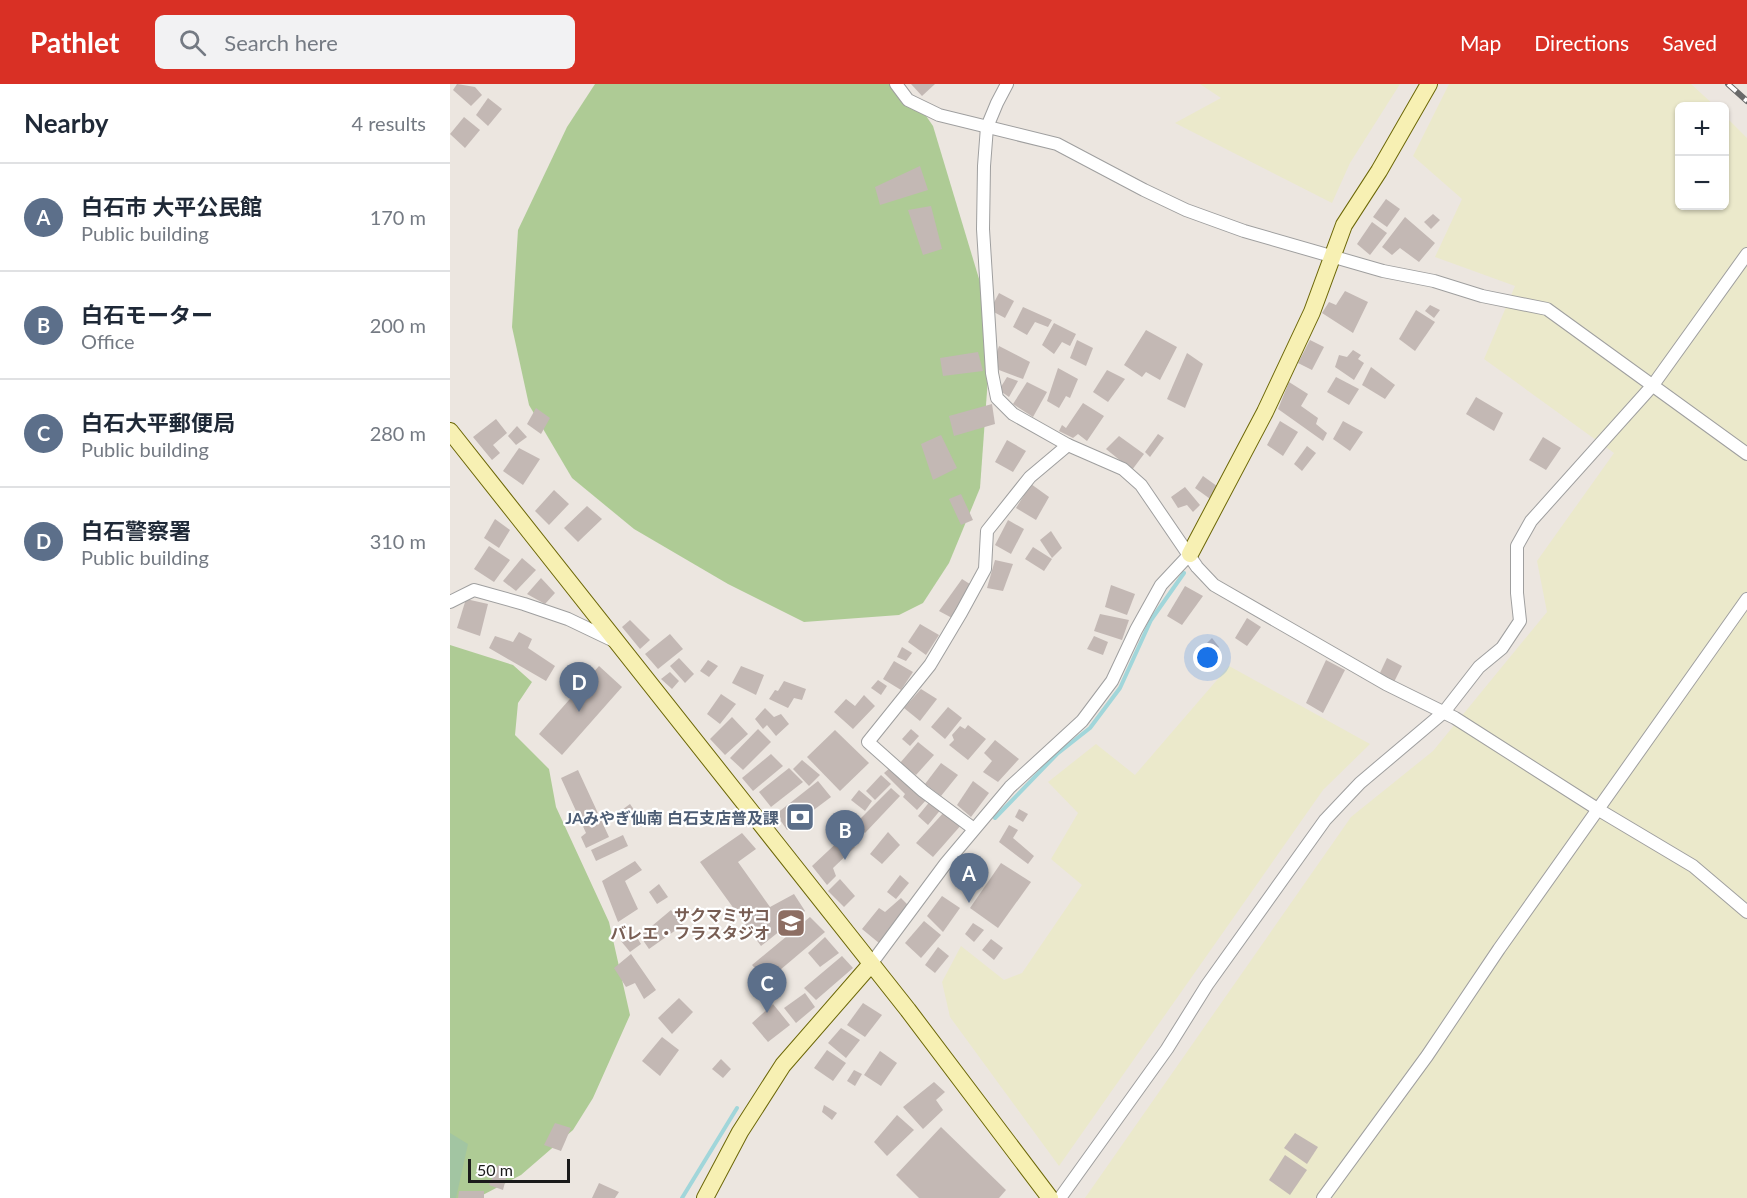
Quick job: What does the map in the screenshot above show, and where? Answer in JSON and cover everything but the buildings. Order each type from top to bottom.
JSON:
[{"type":"street","points":[[896,84],[908,100],[939,115],[1057,144],[1186,210],[1244,231],[1383,271],[1434,281],[1482,296],[1547,309],[1747,454]]},
{"type":"street","points":[[1008,84],[987,127],[983,229],[992,373],[997,398],[1012,414],[1068,445],[1123,469],[1141,485],[1197,567],[1214,585],[1386,684],[1444,712],[1599,810],[1693,866],[1747,912]]},
{"type":"street","points":[[705,1198],[740,1132],[783,1065],[871,964],[974,829],[1010,787],[1082,721],[1112,681],[1136,630],[1161,585],[1190,554],[1270,402],[1312,312],[1344,225],[1379,171],[1429,84]]},
{"type":"street","points":[[1060,1198],[1167,1049],[1207,985],[1325,820],[1360,783],[1444,712],[1479,667],[1502,648],[1520,621],[1517,593],[1517,546],[1531,520],[1653,385],[1747,254]]},
{"type":"street","points":[[450,431],[871,964],[1050,1198]]},
{"type":"street","points":[[974,829],[923,791],[868,742],[930,665],[961,614],[985,568],[987,531],[1030,477],[1068,445]]},
{"type":"street","points":[[450,602],[474,590],[568,619],[616,642]]},
{"type":"street","points":[[1323,1198],[1427,1056],[1499,950],[1747,599]]},
{"type":"shaded area","points":[[1200,84],[1400,84],[1350,163],[1332,203],[1175,123],[1221,98]]},
{"type":"shaded area","points":[[1449,84],[1691,84],[1711,102],[1675,102],[1675,210],[1729,210],[1729,120],[1747,138],[1747,1198],[1085,1198],[1351,817],[1433,751],[1547,612],[1537,561],[1614,453],[1484,359],[1515,286],[1435,257],[1462,199],[1413,156]]},
{"type":"shaded area","points":[[1229,666],[1370,744],[1323,790],[1059,1166],[950,1017],[942,982],[961,946],[1004,980],[1022,973],[1082,885],[1051,859],[1078,813],[1048,782],[1096,744],[1135,775]]},
{"type":"green space","points":[[595,84],[904,84],[933,126],[992,322],[980,488],[949,563],[923,603],[899,615],[804,622],[728,584],[634,529],[572,478],[529,405],[512,327],[518,230],[567,127]]},
{"type":"green space","points":[[450,645],[513,665],[532,682],[518,703],[515,735],[549,769],[556,807],[609,922],[630,1015],[593,1098],[573,1130],[521,1175],[477,1198],[450,1198]]},
{"type":"green space","points":[[450,1133],[468,1144],[456,1198],[450,1198]]},
{"type":"waterway","points":[[995,818],[1057,754],[1090,728],[1120,688],[1151,620],[1184,573]]},
{"type":"waterway","points":[[682,1198],[737,1108]]},
{"type":"railway","points":[[1728,84],[1747,101]]},
{"type":"place","name":"白石警察署","points":[[579,712]]},
{"type":"place","name":"JAみやぎ仙南 白石支店普及課","points":[[800,817]]},
{"type":"place","name":"白石モーター","points":[[845,860]]},
{"type":"place","name":"白石市 大平公民館","points":[[969,903]]},
{"type":"place","name":"サクマミサコ バレエ・フラスタジオ","points":[[791,923]]},
{"type":"place","name":"白石大平郵便局","points":[[767,1013]]}]
